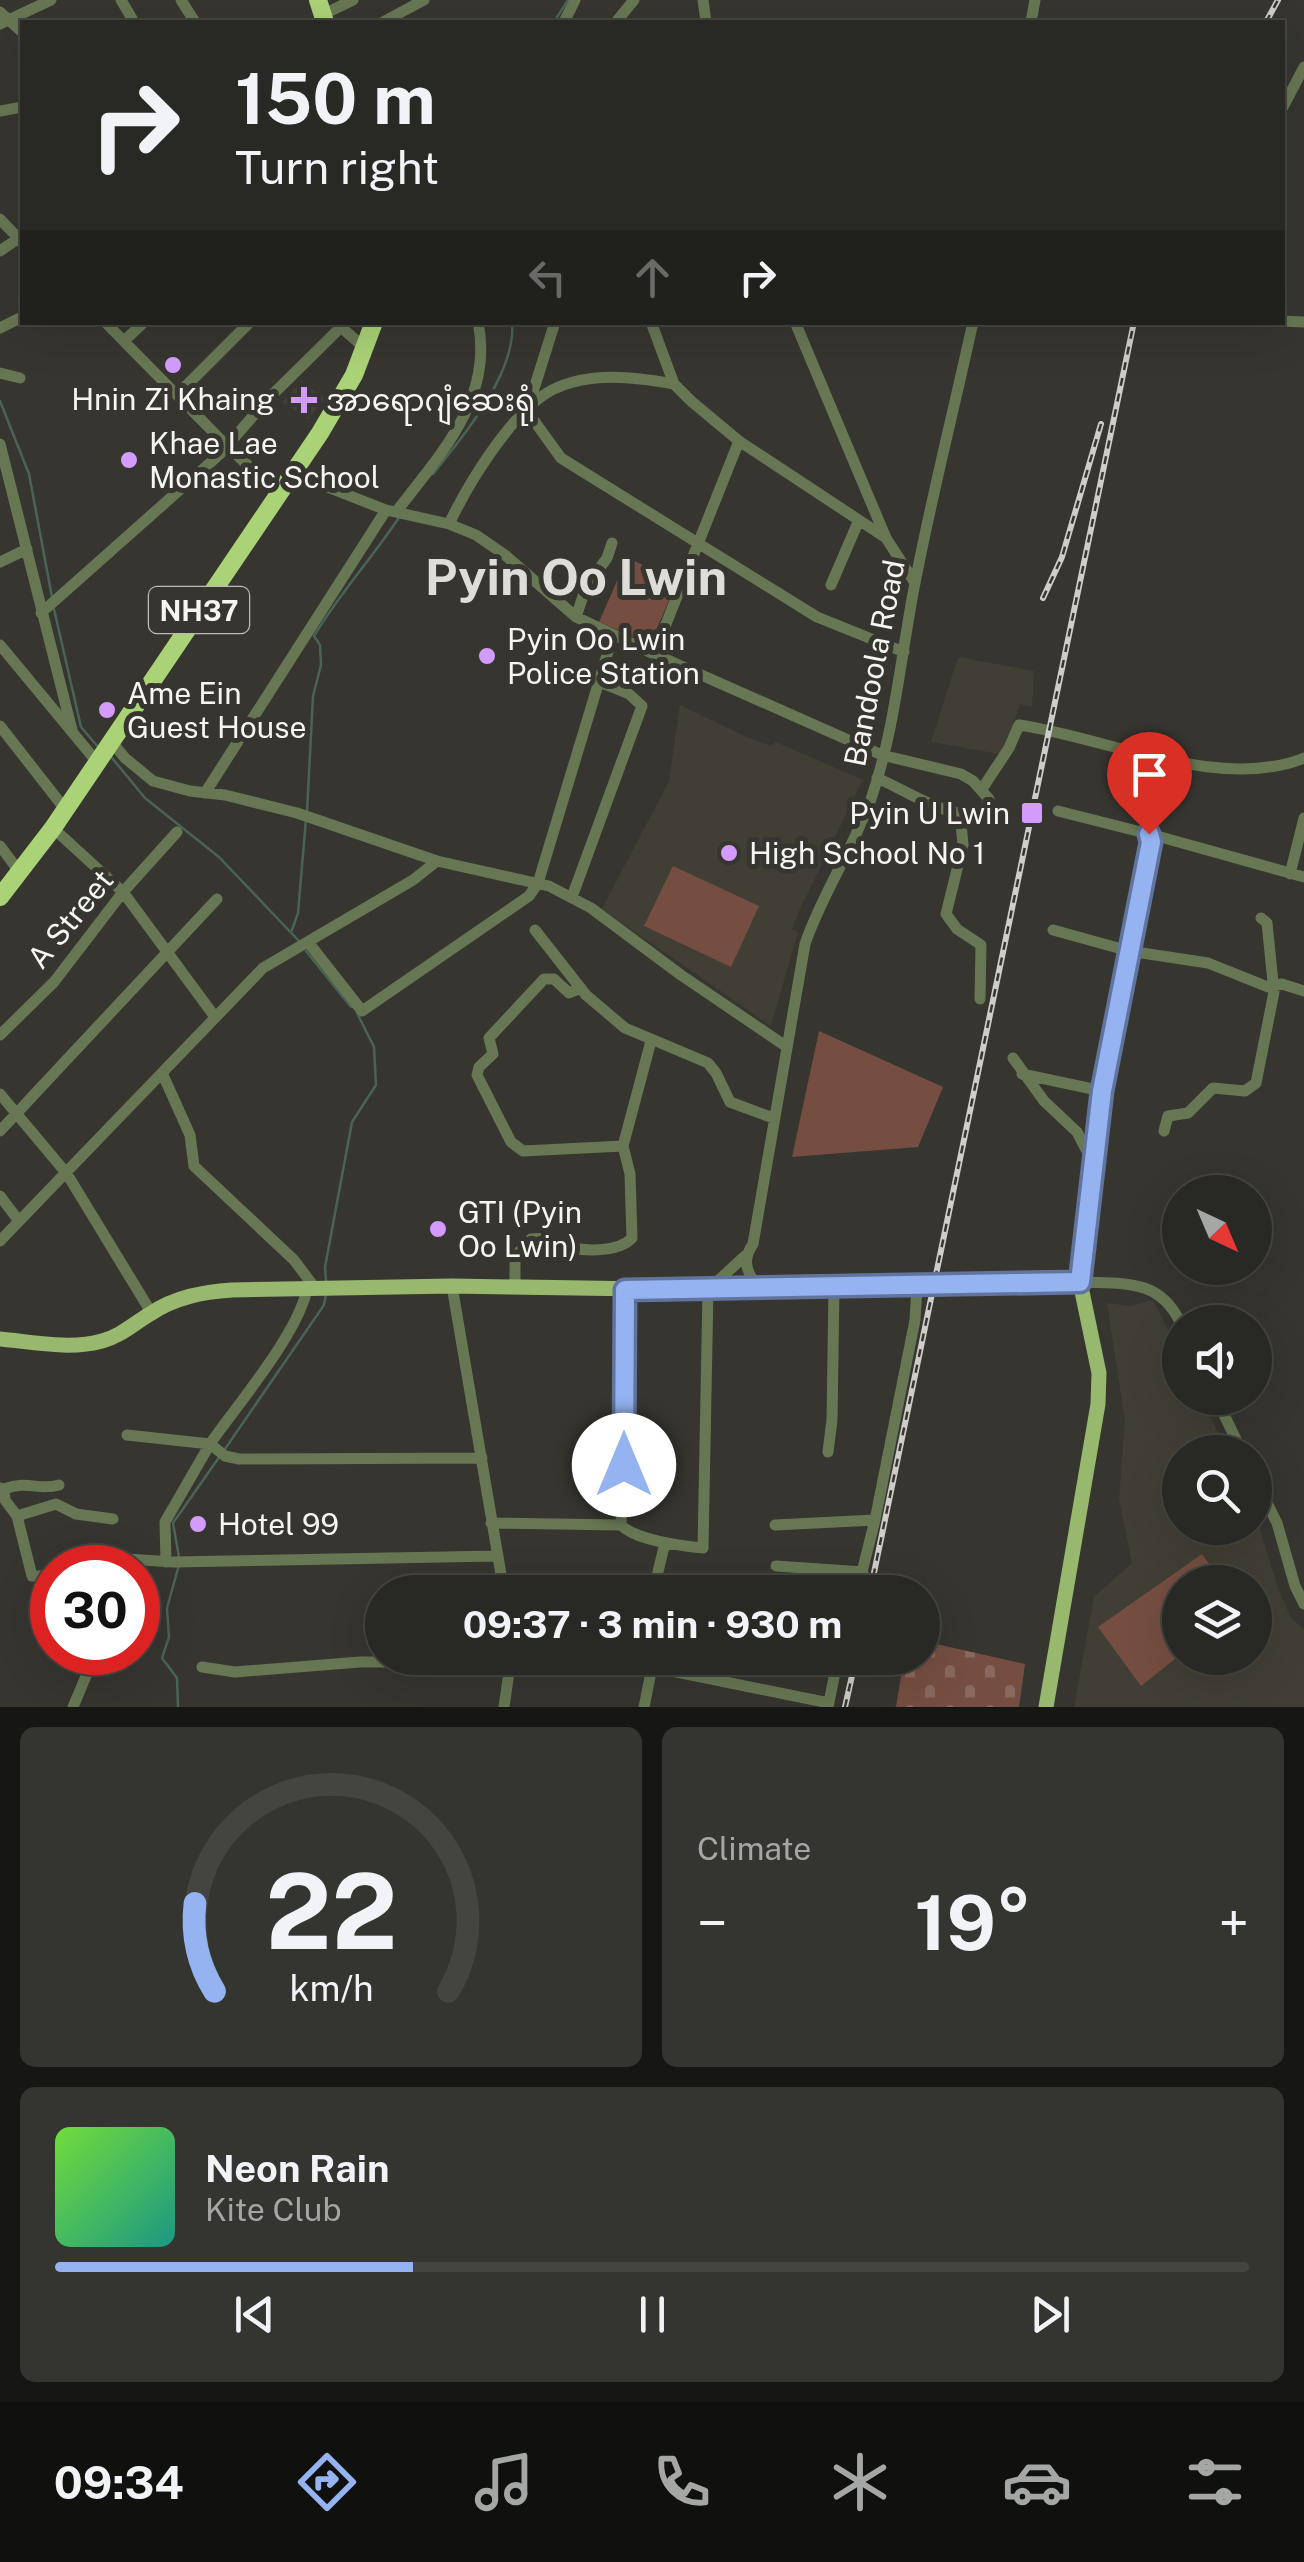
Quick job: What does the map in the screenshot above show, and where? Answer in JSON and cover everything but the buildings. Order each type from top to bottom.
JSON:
[{"type":"highway","name":"NH37","points":[[0,898],[53,828],[292,473],[354,375],[373,325]]},
{"type":"main road","points":[[0,1338],[86,1345],[121,1334],[151,1312],[200,1292],[452,1286],[764,1290],[1080,1282],[1099,1373],[1098,1404],[1046,1707]]},
{"type":"street","points":[[3,19],[51,0]]},
{"type":"street","points":[[322,12],[352,0]]},
{"type":"street","points":[[618,20],[634,0]]},
{"type":"street","points":[[387,20],[416,2]]},
{"type":"street","points":[[1285,103],[1304,66]]},
{"type":"street","points":[[0,219],[20,237]]},
{"type":"street","points":[[108,325],[278,493]]},
{"type":"street","points":[[124,341],[141,325]]},
{"type":"street","points":[[177,395],[247,325]]},
{"type":"street","points":[[45,609],[227,446],[338,325],[366,350]]},
{"type":"street","points":[[204,792],[464,421],[482,367],[478,325]]},
{"type":"street","points":[[528,411],[553,325]]},
{"type":"street","points":[[653,325],[674,384],[739,441],[886,538]]},
{"type":"street","points":[[796,325],[886,538],[915,583]]},
{"type":"street","name":"Bandoola Road","points":[[746,1254],[753,1244],[772,1118],[809,932],[859,827],[877,778],[972,325]]},
{"type":"street","points":[[0,372],[20,378]]},
{"type":"street","points":[[449,524],[482,462],[551,391],[584,380],[628,376],[674,384]]},
{"type":"street","points":[[528,411],[562,458],[817,617],[904,652]]},
{"type":"street","points":[[654,654],[739,441]]},
{"type":"street","points":[[0,444],[45,609],[72,730]]},
{"type":"street","points":[[292,473],[397,513],[449,524],[487,541],[576,616],[882,754],[961,774],[989,799],[984,812],[973,816],[924,801],[877,778]]},
{"type":"street","points":[[831,586],[859,520]]},
{"type":"street","points":[[576,616],[586,587],[607,558],[612,543]]},
{"type":"street","points":[[0,562],[27,549]]},
{"type":"street","points":[[303,944],[362,1011],[520,904],[538,883],[613,635]]},
{"type":"street","points":[[0,645],[80,744],[125,758],[152,782],[307,816],[437,861],[538,883],[572,898],[787,1047]]},
{"type":"street","points":[[572,898],[642,706],[629,694],[597,681]]},
{"type":"street","points":[[982,789],[1009,748],[1018,725],[1050,729],[1168,762],[1238,768],[1304,758]]},
{"type":"street","points":[[0,726],[65,809]]},
{"type":"street","points":[[1058,811],[1149,834],[1151,842],[1102,1091],[1080,1282],[1146,1287],[1170,1305]]},
{"type":"street","points":[[960,813],[963,846],[946,914],[957,928],[982,945],[980,999]]},
{"type":"street","points":[[1290,874],[1304,818]]},
{"type":"street","points":[[53,828],[124,892],[215,1017]]},
{"type":"street","name":"A Street","points":[[0,1035],[54,982],[177,832]]},
{"type":"street","points":[[1151,842],[1157,836],[1304,877]]},
{"type":"street","points":[[0,846],[20,871]]},
{"type":"street","points":[[0,1242],[263,968],[413,880],[437,861]]},
{"type":"street","points":[[0,1131],[216,899]]},
{"type":"street","points":[[1164,1131],[1168,1116],[1188,1113],[1213,1088],[1253,1088],[1274,984],[1267,923],[1261,918]]},
{"type":"street","points":[[535,930],[581,988],[625,1028],[708,1063],[730,1102],[772,1118]]},
{"type":"street","points":[[1053,930],[1128,951],[1208,964],[1268,987],[1274,984],[1304,991]]},
{"type":"street","points":[[581,988],[569,992],[554,979],[544,979],[489,1038],[493,1054],[476,1070],[477,1076],[511,1142],[522,1152],[624,1146]]},
{"type":"street","points":[[515,1288],[515,1256],[531,1239],[554,1240],[568,1248],[617,1248],[632,1238],[630,1174],[624,1146],[651,1041]]},
{"type":"street","points":[[1013,1058],[1044,1101],[1077,1132],[1092,1161]]},
{"type":"street","points":[[1022,1074],[1102,1091]]},
{"type":"street","points":[[163,1076],[190,1135],[194,1166],[294,1260],[319,1289],[302,1306],[217,1450],[165,1522],[175,1562]]},
{"type":"street","points":[[0,1094],[67,1174],[151,1312]]},
{"type":"street","points":[[0,1196],[19,1221]]},
{"type":"street","points":[[746,1254],[746,1267],[753,1282],[764,1290]]},
{"type":"street","points":[[491,1523],[621,1524],[629,1532],[665,1543],[703,1548],[708,1290],[746,1254]]},
{"type":"street","points":[[452,1286],[501,1575]]},
{"type":"street","points":[[862,1575],[914,1320],[917,1286]]},
{"type":"street","points":[[828,1452],[834,1287]]},
{"type":"street","points":[[621,1524],[625,1290]]},
{"type":"street","points":[[127,1435],[217,1450],[239,1459],[482,1458]]},
{"type":"street","points":[[30,1568],[16,1516],[2,1488],[25,1482],[44,1488],[59,1485]]},
{"type":"street","points":[[16,1516],[56,1504],[76,1514],[113,1519]]},
{"type":"street","points":[[1272,1515],[1294,1586],[1304,1604]]},
{"type":"street","points":[[776,1525],[876,1520]]},
{"type":"street","points":[[658,1575],[665,1543]]},
{"type":"street","points":[[160,1561],[497,1556]]},
{"type":"street","points":[[776,1566],[863,1572]]},
{"type":"street","points":[[202,1668],[236,1672],[365,1662]]},
{"type":"street","points":[[73,1707],[86,1675]]},
{"type":"street","points":[[504,1707],[509,1675]]},
{"type":"street","points":[[644,1707],[651,1675]]},
{"type":"street","points":[[685,1675],[828,1705],[834,1675]]},
{"type":"shaded area","name":"အာရောဂျံဆေးရုံ","points":[[301,382],[325,398],[309,419],[282,402]]},
{"type":"shaded area","points":[[958,657],[1034,671],[1032,707],[1020,704],[1005,751],[1000,754],[931,742]]},
{"type":"shaded area","name":"High School No 1","points":[[680,705],[749,738],[771,746],[776,742],[863,780],[792,929],[798,932],[771,1026],[602,909],[669,781]]},
{"type":"shaded area","points":[[1153,1300],[1162,1318],[1162,1415],[1210,1415],[1220,1435],[1162,1435],[1162,1545],[1265,1545],[1271,1565],[1162,1565],[1162,1675],[1272,1675],[1272,1568],[1291,1618],[1304,1629],[1304,1707],[1074,1707],[1094,1597],[1132,1563],[1119,1499],[1125,1421],[1107,1303],[1130,1306]]},
{"type":"green space","points":[[627,558],[678,580],[650,644],[599,622]]},
{"type":"green space","points":[[673,866],[759,906],[731,967],[644,926]]},
{"type":"green space","points":[[819,1031],[943,1087],[918,1147],[792,1157]]},
{"type":"green space","points":[[1202,1554],[1210,1565],[1186,1565]]},
{"type":"green space","points":[[1162,1582],[1162,1669],[1141,1686],[1098,1627]]},
{"type":"green space","points":[[940,1645],[1025,1664],[1019,1707],[896,1707],[901,1675],[940,1675]]},
{"type":"waterway","points":[[555,20],[568,0]]},
{"type":"waterway","points":[[433,474],[486,403],[506,362],[512,325]]},
{"type":"waterway","points":[[0,401],[29,474],[52,597]]},
{"type":"waterway","points":[[307,812],[313,696],[321,665],[320,645],[314,636],[400,516]]},
{"type":"waterway","points":[[54,609],[81,727],[98,747]]},
{"type":"waterway","points":[[112,758],[145,798],[219,857],[298,940]]},
{"type":"waterway","points":[[292,930],[298,913],[306,819]]},
{"type":"waterway","points":[[306,951],[351,1007]]},
{"type":"waterway","points":[[326,1281],[325,1267],[352,1122],[376,1085],[374,1047],[357,1013]]},
{"type":"waterway","points":[[225,1449],[324,1305],[326,1294]]},
{"type":"waterway","points":[[179,1557],[173,1523],[220,1456]]},
{"type":"waterway","points":[[178,1707],[177,1678],[162,1658],[169,1637],[167,1608],[179,1565]]},
{"type":"railway","points":[[1267,20],[1278,0]]},
{"type":"railway","points":[[874,1575],[1133,325]]},
{"type":"railway","points":[[1043,598],[1062,557],[1101,424]]},
{"type":"railway","points":[[845,1707],[852,1675]]},
{"type":"place","name":"Hnin Zi Khaing","points":[[173,365]]},
{"type":"place","name":"အာရောဂျံဆေးရုံ","points":[[304,400]]},
{"type":"place","name":"Khae Lae Monastic School","points":[[129,460]]},
{"type":"place","name":"Pyin Oo Lwin Police Station","points":[[487,656]]},
{"type":"place","name":"Ame Ein Guest House","points":[[107,710]]},
{"type":"place","name":"Pyin U Lwin","points":[[1032,813]]},
{"type":"place","name":"High School No 1","points":[[729,853]]},
{"type":"place","name":"GTI (Pyin Oo Lwin)","points":[[438,1229]]},
{"type":"place","name":"Hotel 99","points":[[198,1524]]},
{"type":"district","name":"Pyin Oo Lwin","points":[[576,576]]},
{"type":"route","points":[[624,1465],[625,1290],[1080,1282],[1094,1138],[1151,842],[1149,834]]}]
